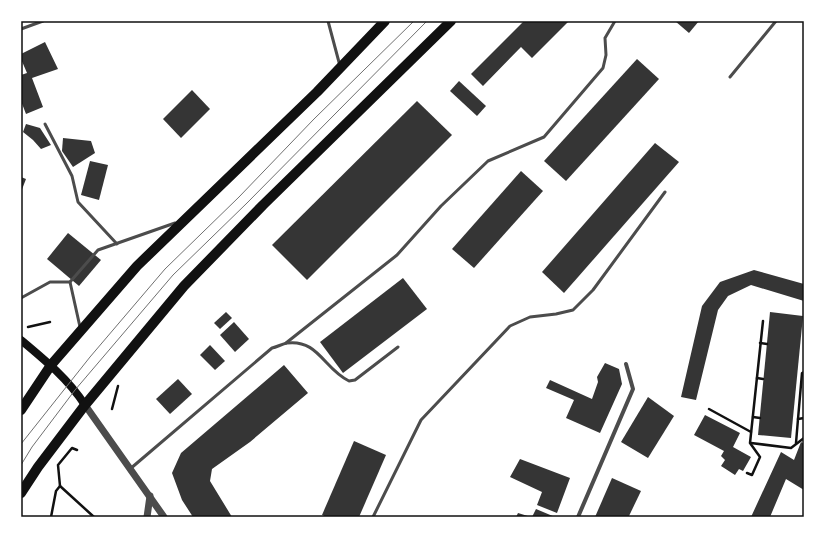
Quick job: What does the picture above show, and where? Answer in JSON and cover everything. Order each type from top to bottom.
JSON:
[{"type":"main road","points":[[21,410],[51,365],[137,266],[340,68],[386,21]]},
{"type":"main road","points":[[21,493],[38,467],[85,405],[184,286],[263,205],[451,21]]},
{"type":"main road","points":[[21,340],[51,365],[75,390],[85,405]]},
{"type":"street","points":[[578,517],[633,389],[626,364]]},
{"type":"street","points":[[85,405],[164,517]]},
{"type":"street","points":[[147,517],[150,496]]},
{"type":"lane","points":[[328,21],[340,68]]},
{"type":"lane","points":[[130,469],[272,348],[286,343],[396,255],[441,206],[488,161],[544,137],[603,68],[606,55],[605,38],[615,21]]},
{"type":"lane","points":[[730,77],[776,21]]},
{"type":"lane","points":[[21,30],[43,22]]},
{"type":"lane","points":[[45,124],[72,176],[78,202],[117,244]]},
{"type":"lane","points":[[373,517],[421,420],[510,326],[530,317],[556,314],[573,310],[593,290],[665,192]]},
{"type":"lane","points":[[21,298],[50,282],[70,282],[98,250],[184,220]]},
{"type":"lane","points":[[70,282],[81,330]]},
{"type":"lane","points":[[286,343],[301,344],[316,350],[331,368],[349,380],[355,380],[398,347]]},
{"type":"path","points":[[747,473],[752,475],[760,457],[750,443],[763,321]]},
{"type":"path","points":[[28,327],[50,322]]},
{"type":"path","points":[[760,343],[767,344]]},
{"type":"path","points":[[796,444],[802,373],[804,372]]},
{"type":"path","points":[[757,378],[763,379]]},
{"type":"path","points":[[112,409],[119,382]]},
{"type":"path","points":[[709,409],[751,432]]},
{"type":"path","points":[[753,417],[760,418]]},
{"type":"path","points":[[798,419],[804,418]]},
{"type":"path","points":[[750,443],[791,448],[804,438]]},
{"type":"path","points":[[77,450],[72,448],[58,465],[60,486],[94,517]]},
{"type":"path","points":[[51,517],[56,491],[60,486]]},
{"type":"building","points":[[524,21],[569,21],[532,58],[521,47],[483,86],[471,74]]},
{"type":"building","points":[[675,21],[699,21],[689,33]]},
{"type":"building","points":[[45,42],[58,69],[32,78],[43,107],[26,114],[21,101],[21,75],[27,73],[21,59],[21,54]]},
{"type":"building","points":[[637,59],[659,79],[566,181],[544,161]]},
{"type":"building","points":[[459,81],[486,106],[477,116],[450,91]]},
{"type":"building","points":[[192,90],[210,109],[181,138],[163,119]]},
{"type":"building","points":[[417,101],[452,135],[307,280],[272,245]]},
{"type":"building","points":[[26,124],[40,128],[51,145],[41,149],[23,132]]},
{"type":"building","points":[[63,138],[91,141],[95,153],[73,167],[62,151]]},
{"type":"building","points":[[655,143],[679,162],[564,293],[542,272]]},
{"type":"building","points":[[90,161],[108,165],[99,200],[81,195]]},
{"type":"building","points":[[521,171],[543,191],[474,268],[452,249]]},
{"type":"building","points":[[21,177],[26,179],[21,192]]},
{"type":"building","points":[[68,233],[101,260],[79,286],[47,259]]},
{"type":"building","points":[[754,270],[804,284],[804,301],[751,285],[728,296],[718,310],[696,400],[681,397],[702,306],[720,282]]},
{"type":"building","points":[[403,278],[427,309],[343,373],[320,342]]},
{"type":"building","points":[[226,312],[232,318],[220,329],[214,323]]},
{"type":"building","points":[[770,312],[803,316],[791,438],[758,435]]},
{"type":"building","points":[[234,322],[249,339],[235,352],[220,335]]},
{"type":"building","points":[[210,345],[225,361],[215,370],[200,355]]},
{"type":"building","points":[[605,363],[619,369],[622,384],[600,433],[566,418],[574,400],[546,388],[550,380],[592,399],[598,382],[597,377]]},
{"type":"building","points":[[284,365],[308,393],[250,442],[212,469],[210,481],[232,517],[193,517],[182,500],[172,473],[181,453]]},
{"type":"building","points":[[178,379],[192,394],[170,414],[156,399]]},
{"type":"building","points":[[648,397],[674,416],[648,458],[621,442]]},
{"type":"building","points":[[705,415],[740,433],[733,447],[751,457],[743,471],[739,469],[735,475],[721,466],[725,460],[721,456],[724,451],[694,435]]},
{"type":"building","points":[[354,441],[386,455],[359,517],[327,517],[322,515]]},
{"type":"building","points":[[801,442],[804,444],[804,490],[786,479],[770,517],[751,517],[781,452],[794,460]]},
{"type":"building","points":[[520,459],[570,478],[557,513],[537,505],[542,492],[510,477]]},
{"type":"building","points":[[612,478],[641,491],[629,516],[595,517]]},
{"type":"building","points":[[536,509],[555,517],[532,517]]},
{"type":"building","points":[[518,513],[531,517],[516,517]]},
{"type":"tram line","points":[[21,444],[90,357],[165,269],[239,197],[314,119],[414,21]]},
{"type":"tram line","points":[[21,465],[32,447],[75,390],[173,275],[247,203],[427,21]]}]
